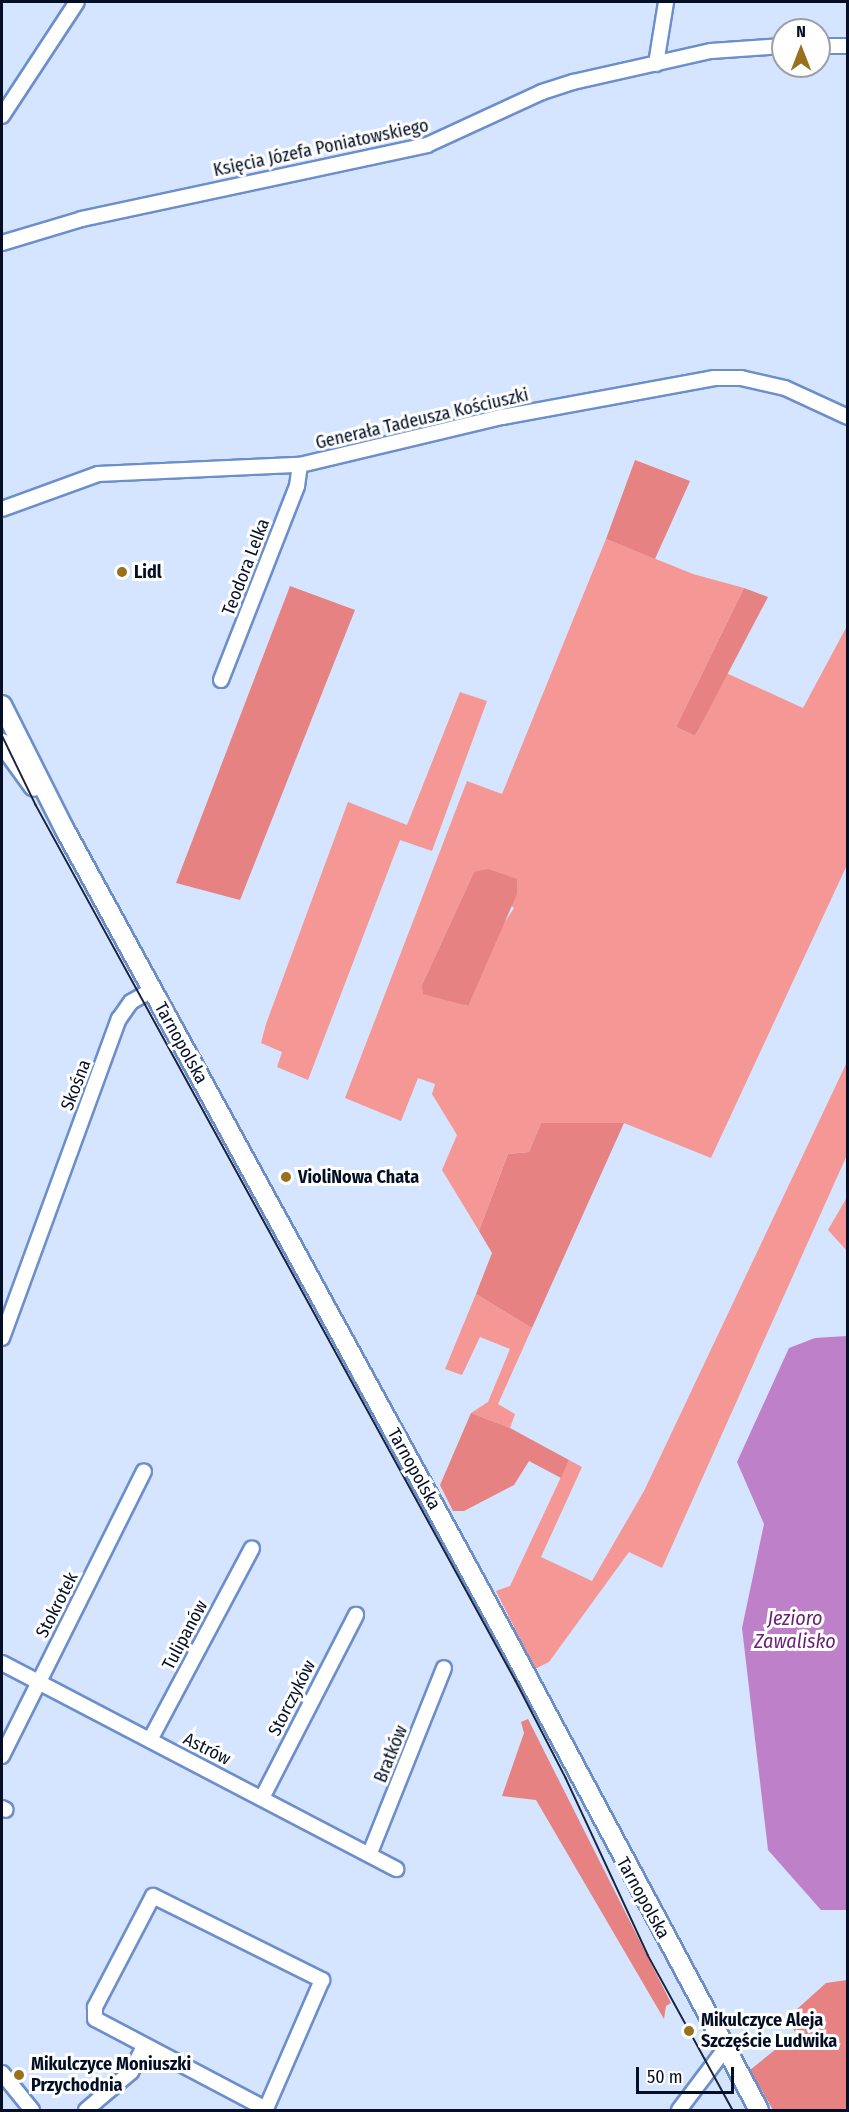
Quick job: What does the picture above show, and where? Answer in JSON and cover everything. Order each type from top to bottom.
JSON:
[{"type":"main road","name":"Tarnopolska","points":[[2,705],[65,830],[501,1629],[759,2110]]},
{"type":"main road","name":"Tarnopolska","points":[[2,743],[65,830]]},
{"type":"street","points":[[2,116],[77,2]]},
{"type":"street","points":[[656,64],[666,2]]},
{"type":"street","name":"Księcia Józefa Poniatowskiego","points":[[2,243],[82,219],[427,145],[542,92],[731,48],[771,46]]},
{"type":"street","points":[[831,46],[848,46]]},
{"type":"street","name":"Generała Tadeusza Kościuszki","points":[[2,509],[98,474],[300,465],[502,417],[714,378],[741,378],[785,388],[848,417]]},
{"type":"street","name":"Teodora Lelka","points":[[221,680],[297,486],[300,465]]},
{"type":"street","name":"Skośna","points":[[2,1338],[53,1206],[119,1019],[131,1002],[152,990]]},
{"type":"street","name":"Stokrotek","points":[[2,1756],[144,1471]]},
{"type":"street","name":"Tulipanów","points":[[150,1740],[252,1548]]},
{"type":"street","name":"Storczyków","points":[[262,1798],[356,1615]]},
{"type":"street","name":"Astrów","points":[[2,1663],[370,1853],[396,1869]]},
{"type":"street","name":"Bratków","points":[[370,1853],[444,1668]]},
{"type":"street","points":[[153,1896],[322,1980],[266,2109],[144,2046],[99,2023],[94,2013],[153,1896]]},
{"type":"street","points":[[86,2110],[131,2072],[144,2046]]},
{"type":"street","points":[[679,2110],[725,2049]]},
{"type":"street","points":[[2,2073],[32,2110]]},
{"type":"shaded area","points":[[635,460],[690,481],[655,559],[606,539]]},
{"type":"shaded area","points":[[606,539],[693,574],[744,588],[676,727],[695,736],[726,673],[803,708],[847,626],[847,865],[711,1158],[624,1123],[541,1123],[529,1152],[508,1154],[479,1231],[442,1170],[457,1135],[432,1094],[435,1084],[418,1078],[401,1121],[345,1098],[467,781],[502,794]],"holes":[[[474,872],[514,908],[497,934],[467,1006],[422,985]]]},
{"type":"shaded area","points":[[290,586],[355,610],[240,900],[176,883]]},
{"type":"shaded area","points":[[744,588],[768,597],[695,736],[676,727]]},
{"type":"shaded area","points":[[460,692],[487,701],[432,851],[400,840],[308,1080],[277,1067],[282,1052],[261,1043],[266,1024],[348,802],[407,825]]},
{"type":"shaded area","points":[[488,869],[517,879],[517,894],[468,1006],[423,994],[422,985],[474,872]]},
{"type":"shaded area","points":[[847,1062],[847,1155],[662,1568],[629,1552],[549,1662],[535,1669],[496,1591],[510,1586],[569,1460],[582,1467],[541,1557],[592,1581],[644,1491]]},
{"type":"shaded area","points":[[541,1123],[624,1123],[532,1328],[476,1294],[492,1253],[479,1231],[508,1154],[529,1152]]},
{"type":"shaded area","points":[[847,1197],[847,1251],[828,1230]]},
{"type":"shaded area","points":[[476,1294],[532,1328],[498,1404],[515,1414],[510,1428],[471,1413],[488,1402],[510,1349],[480,1337],[462,1375],[445,1369]]},
{"type":"shaded area","points":[[471,1413],[510,1428],[569,1460],[561,1478],[529,1461],[514,1485],[464,1511],[453,1511],[440,1485]]},
{"type":"shaded area","points":[[528,1719],[671,2003],[666,2006],[664,2019],[536,1800],[502,1796],[524,1733],[521,1722]]},
{"type":"shaded area","points":[[847,1980],[847,2110],[773,2110],[750,2070],[796,2033],[786,2019],[826,1983]]},
{"type":"water","name":"Jezioro Zawalisko","points":[[847,1336],[848,1910],[821,1910],[768,1850],[742,1628],[764,1524],[737,1462],[789,1348],[815,1338]]},
{"type":"tram line","points":[[2,735],[36,805],[516,1681],[566,1778],[648,1955],[733,2110]]},
{"type":"place","name":"Lidl","points":[[122,572]]},
{"type":"place","name":"VioliNowa Chata","points":[[286,1177]]},
{"type":"place","name":"Mikulczyce Aleja Szczęście Ludwika","points":[[689,2031]]},
{"type":"place","name":"Mikulczyce Moniuszki Przychodnia","points":[[19,2075]]}]
